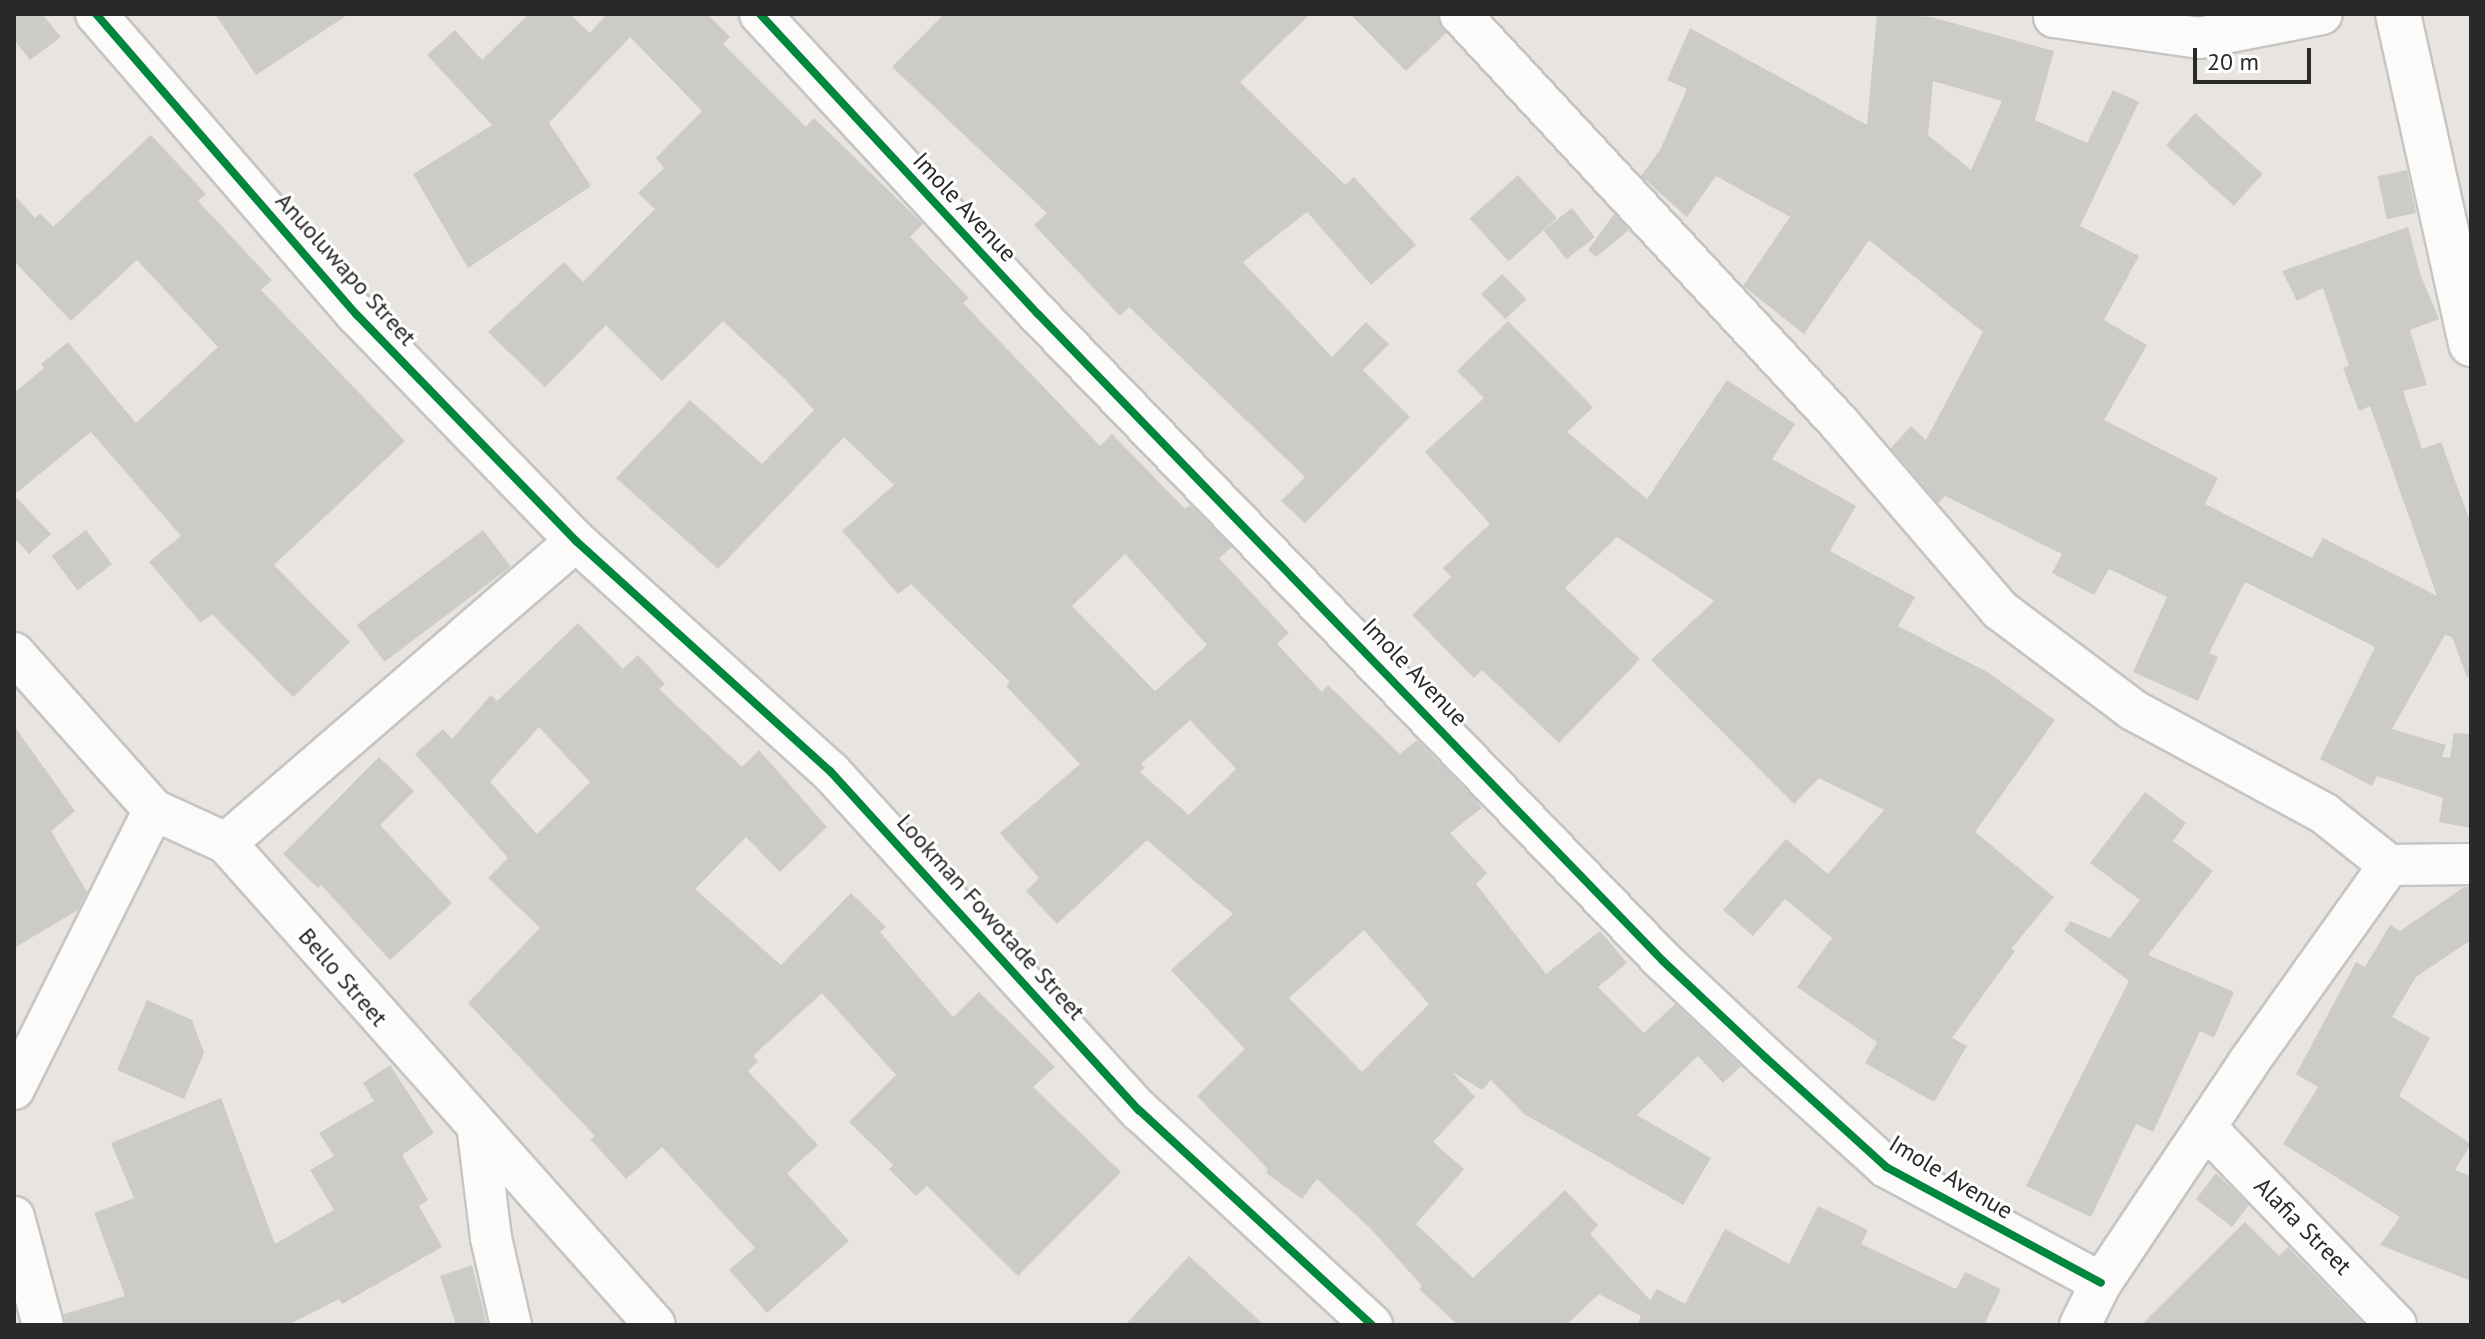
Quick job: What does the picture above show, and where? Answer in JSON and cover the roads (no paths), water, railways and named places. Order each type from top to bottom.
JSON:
[{"type":"street","name":"Anuoluwapo Street","points":[[96,14],[357,315],[576,541]]},
{"type":"street","name":"Imole Avenue","points":[[760,14],[1038,314],[1663,961],[1886,1167],[2101,1283]]},
{"type":"street","points":[[1460,14],[1840,424],[2000,610],[2133,710],[2325,814],[2389,865],[2471,864]]},
{"type":"street","points":[[2054,17],[2199,38],[2322,14]]},
{"type":"street","points":[[2398,14],[2471,344]]},
{"type":"street","points":[[226,843],[576,541]]},
{"type":"street","name":"Lookman Fowotade Street","points":[[576,541],[830,771],[1139,1110],[1372,1325]]},
{"type":"street","name":"Bello Street","points":[[14,653],[154,810],[226,843],[478,1132],[655,1325]]},
{"type":"street","points":[[14,1089],[154,810]]},
{"type":"street","points":[[2080,1325],[2101,1283],[2389,865]]},
{"type":"street","name":"Alafia Street","points":[[2207,1129],[2396,1325]]},
{"type":"street","points":[[478,1132],[491,1238],[511,1325]]},
{"type":"street","points":[[14,1217],[43,1325]]}]
